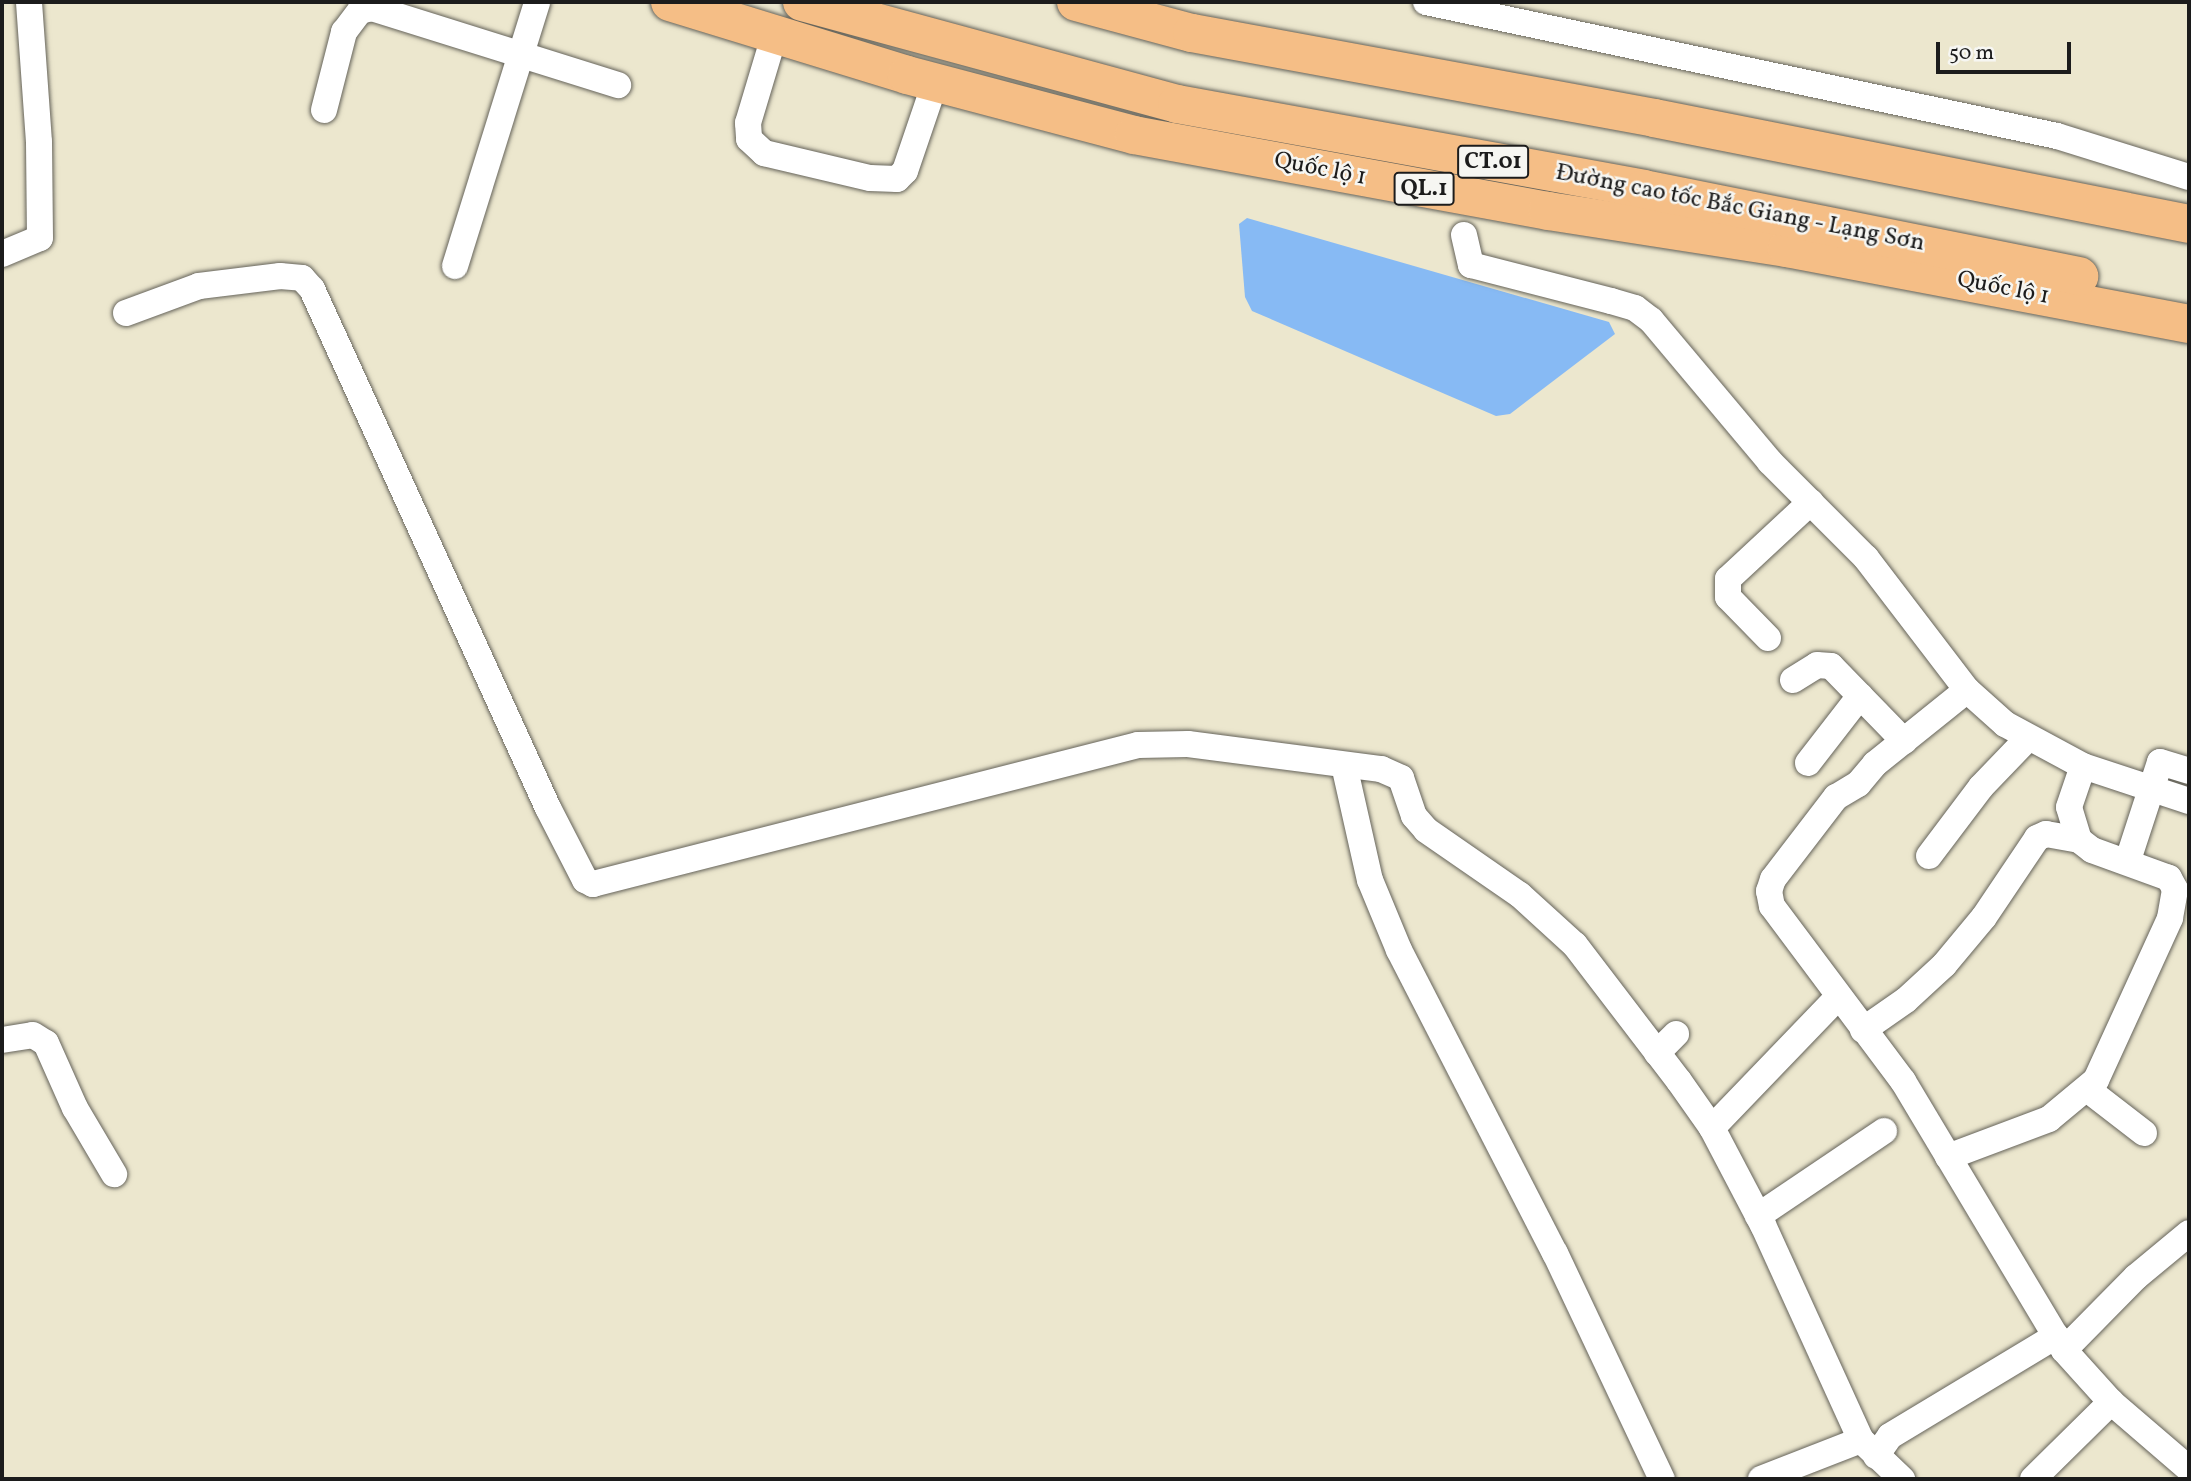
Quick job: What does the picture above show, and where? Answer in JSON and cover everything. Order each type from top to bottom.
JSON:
[{"type":"highway","name":"Quốc lộ 1","points":[[670,2],[935,83],[1134,135],[1787,248],[2189,324]]},
{"type":"highway","name":"Đường cao tốc Bắc Giang - Lạng Sơn","points":[[802,2],[1177,104],[1643,189],[2189,298]]},
{"type":"highway","points":[[1076,2],[1192,33],[1640,116],[2189,224]]},
{"type":"street","points":[[2,254],[40,238],[39,142],[29,2]]},
{"type":"street","points":[[455,266],[537,2]]},
{"type":"street","points":[[1426,2],[1464,6],[2057,136],[2189,177]]},
{"type":"street","points":[[324,110],[344,32],[360,11],[372,8],[618,85]]},
{"type":"street","points":[[775,33],[748,123],[749,139],[764,153],[870,178],[897,178],[905,172],[935,83]]},
{"type":"street","points":[[1464,235],[1471,265],[1623,304],[1651,320],[1770,462],[1866,558],[1968,690],[2028,738],[2083,766],[2189,801]]},
{"type":"street","points":[[126,313],[141,303],[199,286],[280,276],[302,278],[312,289],[548,808],[585,880],[593,884],[1138,745],[1188,744],[1381,769],[1401,778],[1414,816],[1426,830],[1520,895],[1575,945],[1712,1128],[1758,1216],[1869,1448],[1902,1479]]},
{"type":"street","points":[[1768,638],[1728,597],[1728,579],[1811,502]]},
{"type":"street","points":[[1793,680],[1817,665],[1830,666],[1904,741]]},
{"type":"street","points":[[1968,690],[1904,741],[1858,784],[1836,797],[1773,879],[1769,891],[1772,905],[1902,1081],[2060,1343],[2111,1402],[2189,1469]]},
{"type":"street","points":[[1808,763],[1860,696]]},
{"type":"street","points":[[1929,856],[1981,787],[2028,738]]},
{"type":"street","points":[[2128,860],[2160,762],[2189,771]]},
{"type":"street","points":[[1344,765],[1370,880],[1399,950],[1555,1253],[1662,1479]]},
{"type":"street","points":[[2079,840],[2069,807],[2083,766]]},
{"type":"street","points":[[1863,1030],[1906,1000],[1944,965],[1984,917],[2037,838],[2046,834],[2079,840],[2108,857],[2128,860],[2169,878],[2175,889],[2159,942],[2096,1080],[2049,1119],[1948,1157]]},
{"type":"street","points":[[1712,1128],[1838,997]]},
{"type":"street","points":[[1657,1053],[1676,1034]]},
{"type":"street","points":[[2,1041],[33,1035],[46,1043],[75,1108],[114,1174]]},
{"type":"street","points":[[2087,1089],[2144,1133]]},
{"type":"street","points":[[1758,1216],[1884,1131]]},
{"type":"street","points":[[1761,1479],[1869,1448],[2060,1343],[2189,1233]]},
{"type":"street","points":[[2033,1479],[2111,1402]]},
{"type":"water","points":[[1247,218],[1609,322],[1615,334],[1510,414],[1496,416],[1252,311],[1245,297],[1239,224]]}]
